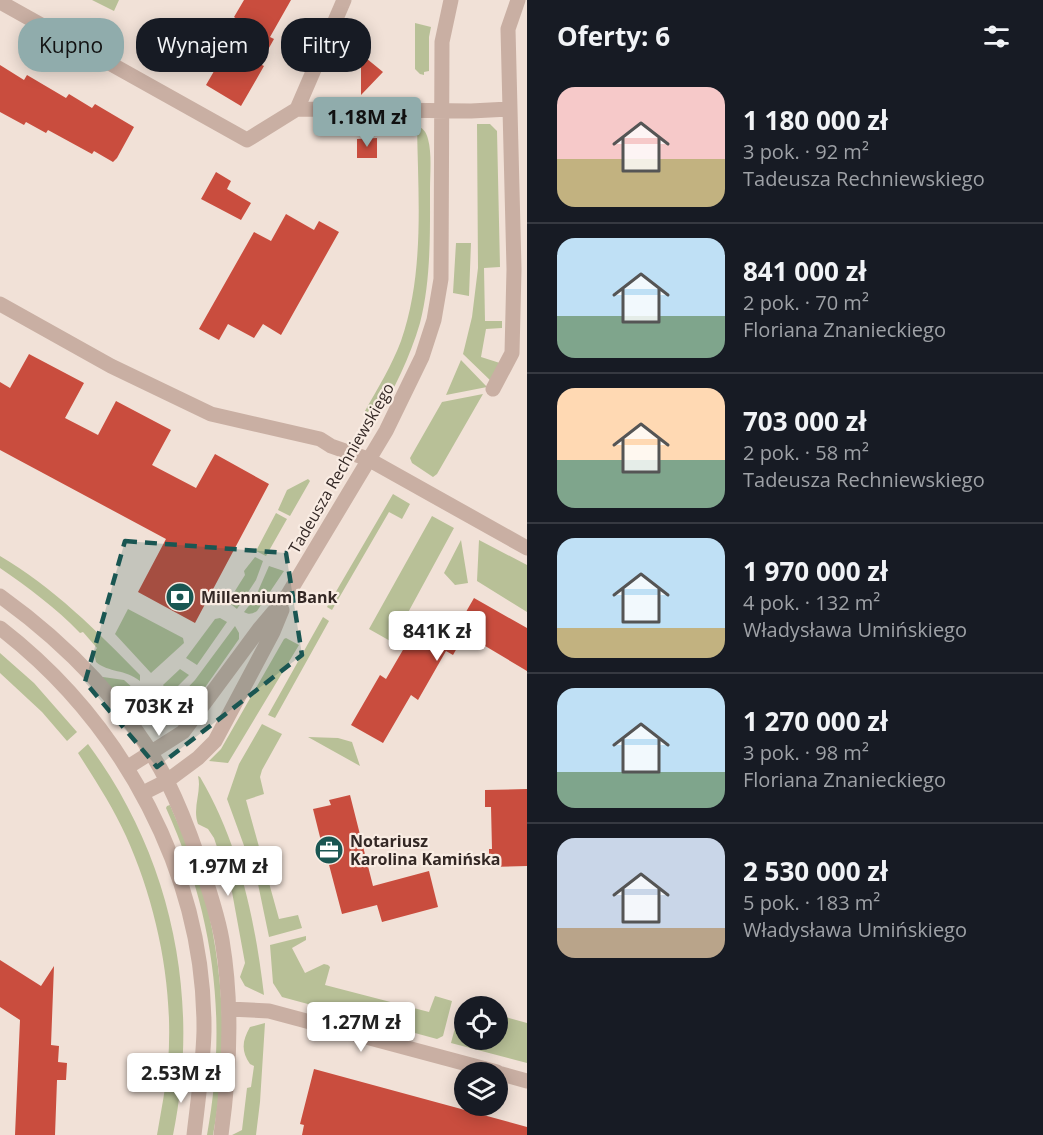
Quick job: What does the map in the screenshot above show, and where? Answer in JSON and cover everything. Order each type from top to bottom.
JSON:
[{"type":"street","points":[[297,109],[344,0]]},
{"type":"street","name":"Tadeusza Rechniewskiego","points":[[143,793],[167,781],[198,758],[215,741],[273,632],[287,596],[401,402],[422,357],[434,320],[441,279],[441,42],[451,0]]},
{"type":"street","points":[[493,389],[512,353],[520,270],[509,109],[508,30],[518,0]]},
{"type":"street","points":[[0,2],[247,140],[297,109],[441,111],[509,109]]},
{"type":"street","points":[[0,304],[111,366],[211,414],[320,439],[331,446],[368,459],[527,548]]},
{"type":"street","name":"Tadeusza Rechniewskiego","points":[[128,767],[183,732],[260,628],[287,596]]},
{"type":"street","points":[[0,597],[33,620],[67,651],[120,710],[167,781],[206,879],[221,938],[229,1010],[229,1064],[220,1135]]},
{"type":"street","points":[[0,628],[21,644],[60,681],[98,726],[128,767],[143,793],[170,852],[192,921],[200,973],[204,1029],[202,1077],[194,1135]]},
{"type":"street","points":[[229,1010],[269,1011],[457,1062]]},
{"type":"street","points":[[508,1076],[527,1081]]},
{"type":"highlighted area","points":[[125,541],[286,553],[302,655],[157,767],[85,682]]},
{"type":"green space","points":[[92,0],[119,0],[114,11]]},
{"type":"green space","points":[[415,23],[431,27],[429,71],[424,72],[424,75],[415,69]]},
{"type":"green space","points":[[477,124],[490,124],[497,131],[500,267],[484,268],[485,321],[502,321],[502,328],[486,329],[481,357],[503,364],[493,383],[463,354],[472,317],[478,268]]},
{"type":"green space","points":[[417,125],[426,134],[430,157],[430,240],[424,307],[411,348],[376,420],[366,416],[365,411],[401,341],[414,288],[419,206]]},
{"type":"green space","points":[[456,243],[471,243],[469,296],[453,293]]},
{"type":"green space","points":[[461,360],[487,387],[446,395]]},
{"type":"green space","points":[[483,394],[437,474],[433,477],[412,463],[410,458],[442,402]]},
{"type":"green space","points":[[308,479],[310,481],[290,516],[278,510],[287,490]]},
{"type":"green space","points":[[393,494],[410,504],[402,519],[389,512],[332,610],[327,607]]},
{"type":"green space","points":[[276,513],[287,519],[266,556],[256,551]]},
{"type":"green space","points":[[432,516],[454,528],[392,642],[369,629]]},
{"type":"green space","points":[[461,540],[468,583],[455,585],[444,573]]},
{"type":"green space","points":[[479,540],[527,565],[527,612],[477,581]]},
{"type":"green space","points":[[0,556],[38,581],[74,611],[140,675],[140,681],[96,662],[94,652],[97,648],[83,632],[80,633],[42,599],[0,568]]},
{"type":"green space","points":[[255,557],[263,561],[256,580],[237,609],[228,602],[245,575],[244,571]]},
{"type":"green space","points":[[269,566],[284,571],[257,611],[251,614],[244,612],[255,598]]},
{"type":"green space","points":[[128,609],[183,638],[184,643],[151,673],[115,634]]},
{"type":"green space","points":[[323,617],[329,621],[275,718],[268,715]]},
{"type":"green space","points":[[220,618],[227,622],[197,665],[186,658],[215,619]]},
{"type":"green space","points":[[235,626],[239,639],[185,716],[175,701],[195,680]]},
{"type":"green space","points":[[286,638],[299,645],[228,763],[209,761],[221,749]]},
{"type":"green space","points":[[0,653],[34,683],[77,732],[67,741],[42,712],[0,673]]},
{"type":"green space","points":[[180,669],[189,675],[170,694],[163,685]]},
{"type":"green space","points":[[103,677],[124,680],[134,689],[121,699],[102,679]]},
{"type":"green space","points":[[262,724],[282,734],[262,770],[260,777],[264,794],[246,800],[279,919],[298,915],[302,928],[269,937],[258,884],[227,799],[239,764]]},
{"type":"green space","points":[[308,737],[338,738],[352,742],[360,766]]},
{"type":"green space","points":[[88,744],[117,788],[141,834],[159,881],[173,930],[181,981],[183,1032],[181,1084],[173,1135],[157,1135],[167,1072],[169,1034],[166,976],[161,947],[146,890],[126,836],[110,804],[78,753]]},
{"type":"green space","points":[[198,776],[214,802],[235,855],[256,938],[264,995],[245,986],[240,977],[245,963],[232,892],[214,838],[208,829],[198,824],[196,818]]},
{"type":"green space","points":[[170,805],[201,882],[215,944],[222,1008],[222,1040],[221,1072],[213,1135],[207,1135],[216,1050],[216,1009],[212,968],[206,928],[196,888],[166,808]]},
{"type":"green space","points":[[306,936],[306,940],[292,948],[305,973],[324,964],[330,967],[325,985],[429,1012],[435,996],[452,1001],[443,1036],[437,1039],[282,997],[273,983],[270,945]]},
{"type":"green space","points":[[508,1018],[527,1023],[527,1063],[478,1050],[508,1050]]},
{"type":"green space","points":[[265,1023],[256,1135],[232,1135],[242,1130],[247,1088],[251,1087],[254,1066],[250,1064],[245,1055],[245,1037],[250,1027]]},
{"type":"building","points":[[244,0],[291,0],[270,37],[274,39],[269,48],[269,18],[234,17]]},
{"type":"building","points":[[371,62],[383,72],[361,95],[361,72],[371,72]]},
{"type":"building","points":[[0,65],[24,80],[27,75],[66,98],[69,94],[92,108],[95,104],[134,127],[117,158],[113,162],[94,151],[92,154],[48,130],[46,133],[26,122],[24,125],[0,112]]},
{"type":"building","points":[[214,72],[261,72],[241,106],[206,85]]},
{"type":"building","points":[[377,138],[377,158],[357,158],[357,139]]},
{"type":"building","points":[[216,172],[231,181],[227,189],[251,203],[241,220],[201,199]]},
{"type":"building","points":[[286,214],[314,230],[319,221],[339,232],[281,335],[263,324],[254,338],[228,324],[219,340],[199,329],[254,232],[271,241]]},
{"type":"building","points":[[29,354],[84,383],[65,418],[98,435],[116,401],[171,430],[152,465],[196,488],[215,454],[269,484],[195,623],[138,592],[166,539],[0,450],[0,382],[10,388]]},
{"type":"building","points":[[474,598],[527,628],[527,671],[465,634],[453,655],[446,651],[418,700],[411,695],[383,743],[351,725],[380,675],[386,679],[414,631],[421,635],[433,616],[442,621],[446,616],[459,624]]},
{"type":"building","points":[[527,789],[527,866],[489,867],[489,849],[492,849],[491,807],[485,807],[485,790]]},
{"type":"building","points":[[350,795],[373,886],[429,871],[438,907],[382,922],[377,905],[342,914],[313,809],[331,805],[329,800]]},
{"type":"building","points":[[0,960],[41,986],[54,966],[51,1045],[59,1046],[58,1062],[67,1063],[66,1080],[57,1080],[55,1135],[15,1135],[20,1020],[0,1007]]},
{"type":"building","points":[[314,1069],[454,1107],[454,1116],[487,1116],[527,1127],[527,1135],[302,1135],[304,1125],[300,1124]]},
{"type":"place","name":"Millennium Bank","points":[[180,597]]},
{"type":"place","name":"Notariusz Karolina Kamińska","points":[[329,850]]}]
